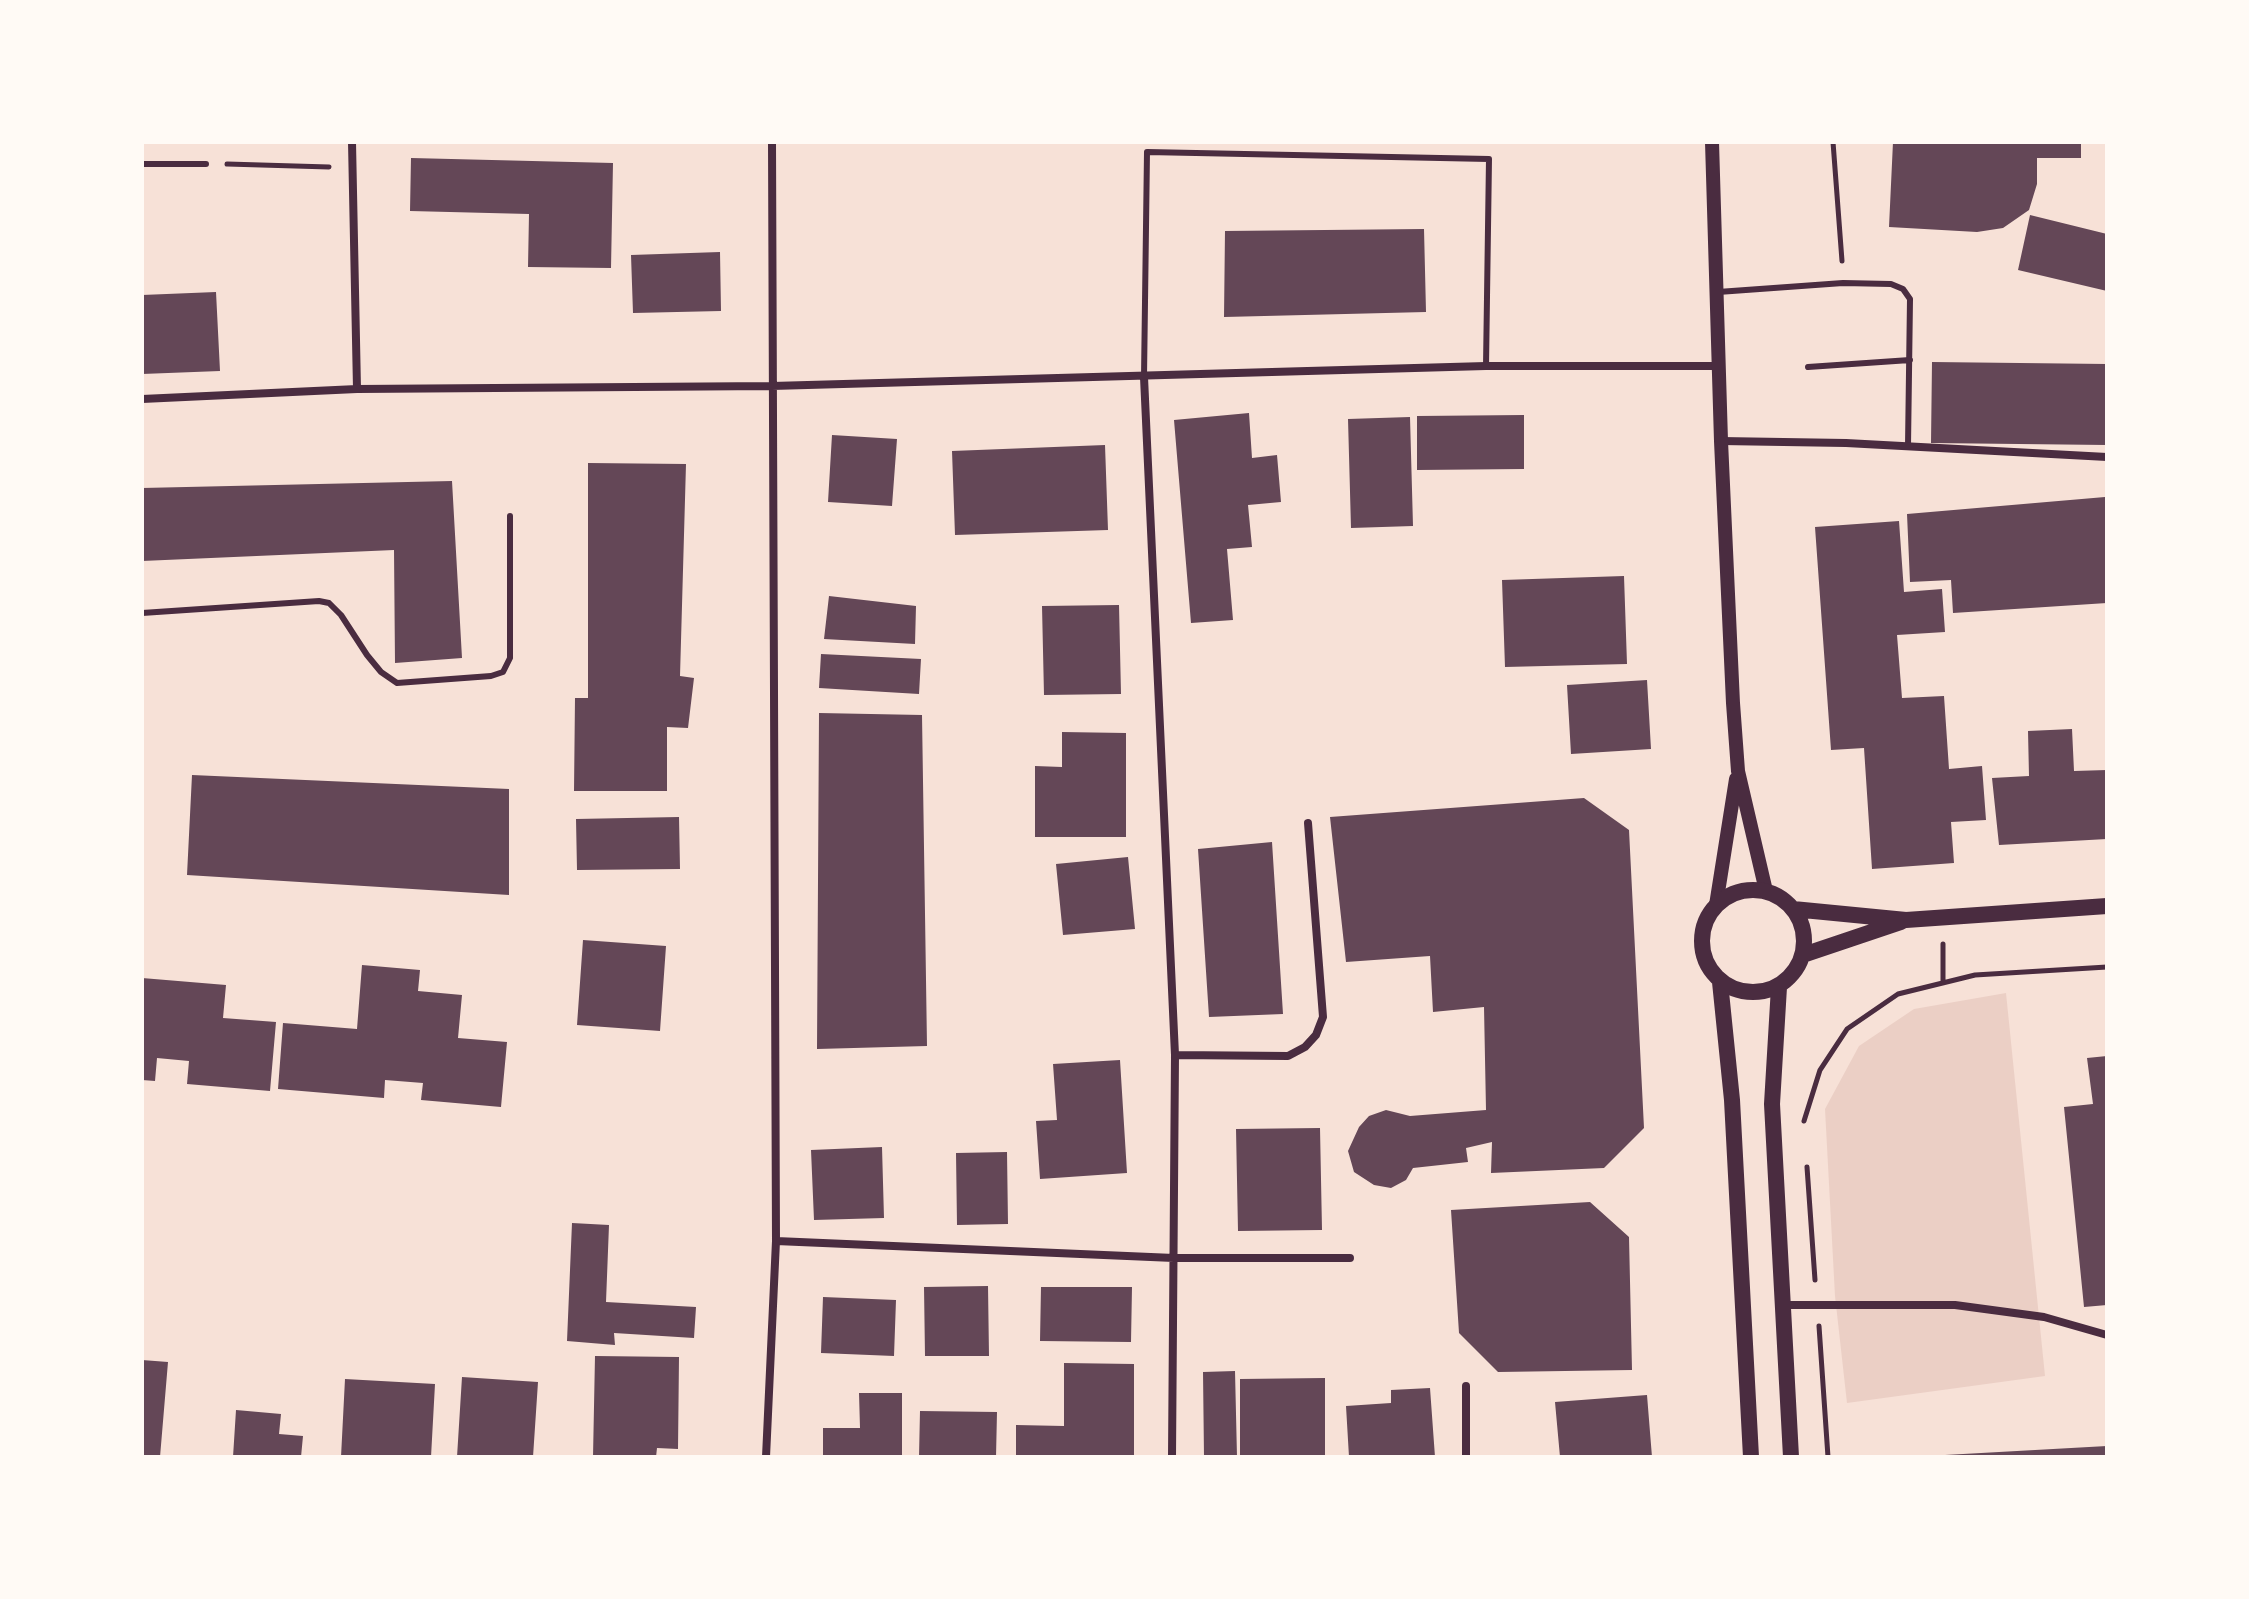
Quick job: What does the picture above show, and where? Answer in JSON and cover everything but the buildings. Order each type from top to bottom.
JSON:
[{"type":"main road","points":[[1747,890],[1766,891],[1782,899],[1800,920],[1805,937],[1803,955],[1796,971],[1779,987],[1759,993],[1743,992],[1720,982],[1706,965],[1701,935],[1704,923],[1716,905],[1730,894],[1747,890]]},
{"type":"main road","points":[[1793,909],[1906,920],[2107,906]]},
{"type":"main road","points":[[1803,955],[1906,920]]},
{"type":"main road","points":[[1720,982],[1732,1100],[1751,1457]]},
{"type":"main road","points":[[1779,987],[1772,1104],[1791,1457]]},
{"type":"street","points":[[352,142],[357,389]]},
{"type":"street","points":[[766,1457],[776,1241],[772,142]]},
{"type":"street","points":[[1712,142],[1732,688],[1738,771],[1766,891]]},
{"type":"street","points":[[142,399],[357,389],[772,386],[1486,366],[1719,366]]},
{"type":"street","points":[[1144,377],[1175,1055],[1172,1457]]},
{"type":"street","points":[[1721,441],[1908,446],[2107,457]]},
{"type":"street","points":[[1716,905],[1738,771]]},
{"type":"street","points":[[1175,1055],[1288,1056],[1305,1047],[1316,1035],[1323,1017],[1308,823]]},
{"type":"street","points":[[776,1241],[1174,1258],[1350,1258]]},
{"type":"street","points":[[1782,1305],[1955,1305],[2044,1317],[2107,1335]]},
{"type":"street","points":[[1466,1386],[1466,1457]]},
{"type":"lane","points":[[1144,377],[1147,152],[1489,159],[1486,366]]},
{"type":"lane","points":[[142,164],[206,164]]},
{"type":"lane","points":[[1718,292],[1843,283],[1891,284],[1903,289],[1910,299],[1908,446]]},
{"type":"lane","points":[[1808,367],[1910,360]]},
{"type":"lane","points":[[142,613],[319,601],[329,603],[341,615],[367,655],[381,672],[397,683],[491,676],[503,672],[510,658],[510,516]]},
{"type":"path","points":[[1833,142],[1843,283]]},
{"type":"path","points":[[206,164],[353,168]]},
{"type":"path","points":[[1943,918],[1943,983]]},
{"type":"path","points":[[1805,1135],[1803,1120],[1820,1070],[1847,1029],[1898,994],[1975,975],[2107,967]]},
{"type":"path","points":[[1807,1166],[1828,1457]]},
{"type":"shaded area","points":[[2006,993],[2045,1376],[1847,1403],[1835,1296],[1825,1109],[1859,1046],[1914,1009]]}]
